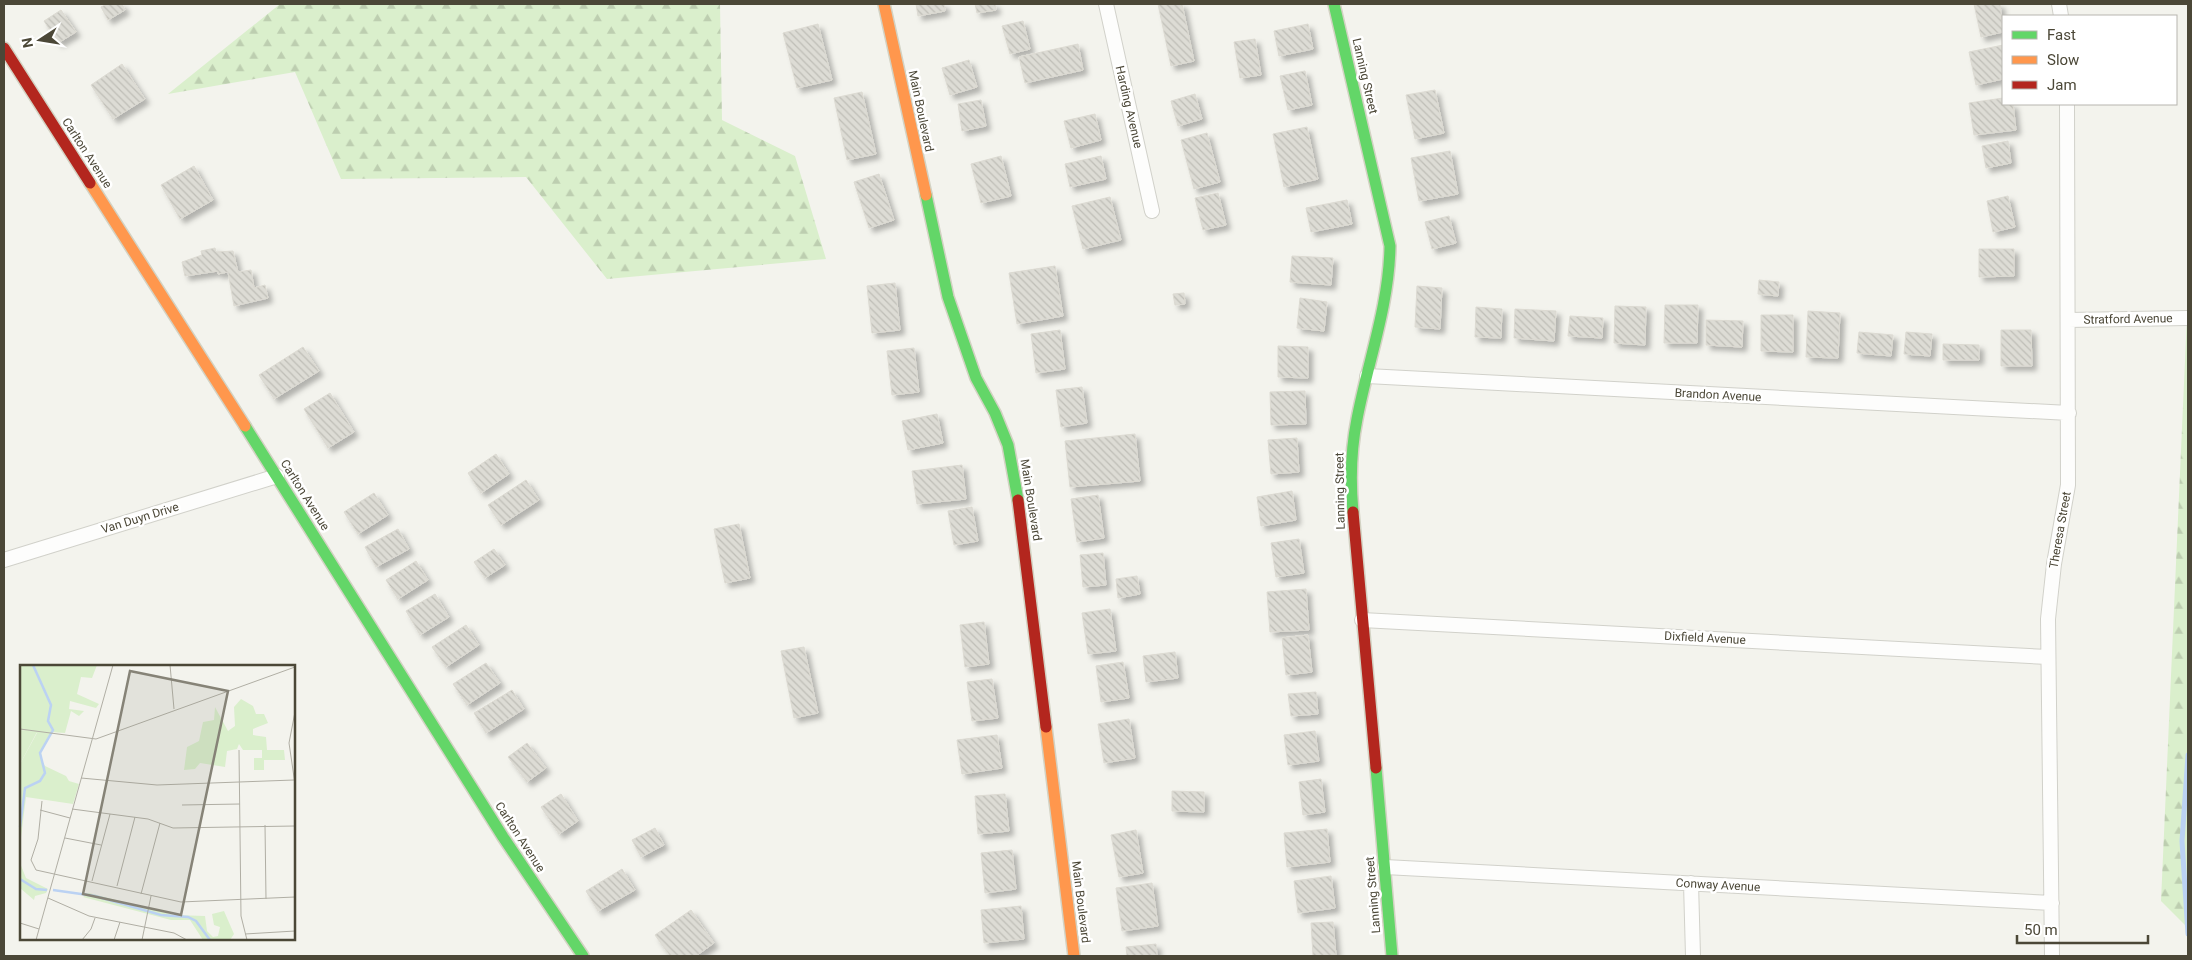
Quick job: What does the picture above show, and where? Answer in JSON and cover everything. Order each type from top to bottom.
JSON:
[{"type":"street","name":"Main Boulevard","points":[[884,4],[948,297],[976,378],[995,413],[1008,445],[1015,478],[1074,956]]},
{"type":"street","name":"Harding Avenue","points":[[1106,4],[1152,211]]},
{"type":"street","name":"Lanning Street","points":[[1334,4],[1390,246],[1391,271],[1357,419],[1352,459],[1352,499],[1392,956]]},
{"type":"street","name":"Carlton Avenue","points":[[4,48],[277,476],[503,837],[583,956]]},
{"type":"street","name":"Theresa Street","points":[[2052,956],[2048,619],[2054,564],[2068,485],[2067,105]]},
{"type":"street","name":"Stratford Avenue","points":[[2068,320],[2185,318]]},
{"type":"street","name":"Brandon Avenue","points":[[1367,376],[2069,414]]},
{"type":"street","name":"Van Duyn Drive","points":[[4,560],[277,476]]},
{"type":"street","name":"Dixfield Avenue","points":[[1362,620],[2048,657]]},
{"type":"street","name":"Conway Avenue","points":[[1385,867],[2052,902]]},
{"type":"street","points":[[1691,883],[1693,956]]},
{"type":"green space","points":[[280,4],[720,4],[722,120],[795,156],[826,259],[607,279],[526,177],[341,179],[295,72],[168,94]]},
{"type":"green space","points":[[2188,293],[2188,928],[2161,901]]},
{"type":"building","points":[[107,4],[122,4],[125,10],[108,20],[101,7]]},
{"type":"building","points":[[916,4],[944,4],[945,11],[918,16]]},
{"type":"building","points":[[975,4],[995,4],[996,10],[977,13]]},
{"type":"building","points":[[1158,4],[1182,4],[1194,61],[1171,66]]},
{"type":"building","points":[[1974,4],[2000,4],[2002,32],[1981,37]]},
{"type":"building","points":[[61,10],[76,32],[58,43],[44,21]]},
{"type":"building","points":[[1023,21],[1030,49],[1010,54],[1002,26]]},
{"type":"building","points":[[818,24],[832,80],[797,88],[783,33]]},
{"type":"building","points":[[1308,24],[1313,49],[1279,56],[1274,31]]},
{"type":"building","points":[[1255,39],[1261,75],[1240,78],[1234,42]]},
{"type":"building","points":[[1078,44],[1083,70],[1025,83],[1019,57]]},
{"type":"building","points":[[2002,45],[2002,79],[1976,85],[1969,52]]},
{"type":"building","points":[[969,60],[977,87],[950,95],[942,68]]},
{"type":"building","points":[[122,64],[145,99],[113,119],[91,85]]},
{"type":"building","points":[[1305,71],[1312,105],[1288,110],[1280,76]]},
{"type":"building","points":[[1435,90],[1444,133],[1415,139],[1406,95]]},
{"type":"building","points":[[862,92],[876,154],[847,160],[834,98]]},
{"type":"building","points":[[1195,94],[1202,119],[1178,126],[1171,101]]},
{"type":"building","points":[[2002,98],[2002,105],[2013,105],[2016,130],[1974,135],[1969,103]]},
{"type":"building","points":[[981,100],[986,126],[962,131],[958,104]]},
{"type":"building","points":[[1095,114],[1101,140],[1071,148],[1064,121]]},
{"type":"building","points":[[1307,127],[1318,179],[1284,187],[1273,134]]},
{"type":"building","points":[[1207,133],[1220,182],[1194,189],[1181,140]]},
{"type":"building","points":[[2008,141],[2011,163],[1986,168],[1982,146]]},
{"type":"building","points":[[1450,151],[1458,194],[1419,201],[1411,158]]},
{"type":"building","points":[[1001,156],[1011,196],[981,203],[971,164]]},
{"type":"building","points":[[1101,156],[1106,179],[1070,187],[1065,164]]},
{"type":"building","points":[[194,166],[213,200],[180,219],[161,185]]},
{"type":"building","points":[[879,174],[894,220],[869,228],[854,182]]},
{"type":"building","points":[[1218,193],[1226,225],[1203,230],[1195,198]]},
{"type":"building","points":[[2008,196],[2015,227],[1993,232],[1987,201]]},
{"type":"building","points":[[1110,197],[1121,240],[1083,249],[1072,206]]},
{"type":"building","points":[[1347,200],[1352,224],[1311,232],[1306,208]]},
{"type":"building","points":[[1449,216],[1456,243],[1432,249],[1425,222]]},
{"type":"building","points":[[215,248],[216,252],[233,251],[238,272],[251,270],[254,288],[265,285],[268,298],[234,306],[228,272],[218,274],[218,271],[185,276],[182,262],[202,255],[201,251]]},
{"type":"building","points":[[1979,249],[2014,249],[2014,276],[1979,277]]},
{"type":"building","points":[[1292,256],[1333,258],[1331,285],[1290,282]]},
{"type":"building","points":[[1055,266],[1063,316],[1017,324],[1009,273]]},
{"type":"building","points":[[1759,280],[1779,282],[1778,296],[1758,294]]},
{"type":"building","points":[[895,283],[900,330],[872,333],[867,286]]},
{"type":"building","points":[[1417,286],[1442,288],[1440,329],[1415,327]]},
{"type":"building","points":[[1184,293],[1185,304],[1175,305],[1173,294]]},
{"type":"building","points":[[1300,298],[1327,302],[1324,331],[1297,328]]},
{"type":"building","points":[[1665,305],[1698,305],[1697,343],[1664,343]]},
{"type":"building","points":[[1615,306],[1646,307],[1645,345],[1614,343]]},
{"type":"building","points":[[1476,307],[1502,309],[1501,338],[1475,337]]},
{"type":"building","points":[[1515,309],[1556,311],[1554,341],[1514,338]]},
{"type":"building","points":[[1808,311],[1840,313],[1838,358],[1806,357]]},
{"type":"building","points":[[1761,315],[1793,315],[1793,352],[1761,351]]},
{"type":"building","points":[[1570,316],[1603,318],[1602,338],[1568,336]]},
{"type":"building","points":[[1706,320],[1743,321],[1742,347],[1706,345]]},
{"type":"building","points":[[1060,330],[1065,369],[1036,373],[1031,334]]},
{"type":"building","points":[[2001,330],[2031,330],[2032,366],[2001,366]]},
{"type":"building","points":[[1859,332],[1893,335],[1891,356],[1857,353]]},
{"type":"building","points":[[1906,332],[1932,334],[1930,356],[1904,354]]},
{"type":"building","points":[[1943,344],[1979,345],[1979,360],[1943,360]]},
{"type":"building","points":[[1278,346],[1308,347],[1308,378],[1278,377]]},
{"type":"building","points":[[303,347],[319,371],[274,399],[259,375]]},
{"type":"building","points":[[914,348],[919,392],[892,395],[887,351]]},
{"type":"building","points":[[1082,387],[1087,423],[1061,427],[1056,390]]},
{"type":"building","points":[[1305,391],[1306,424],[1271,425],[1270,392]]},
{"type":"building","points":[[330,393],[354,432],[328,448],[304,409]]},
{"type":"building","points":[[937,414],[943,443],[908,450],[902,421]]},
{"type":"building","points":[[1135,434],[1140,481],[1070,487],[1065,441]]},
{"type":"building","points":[[1297,438],[1299,472],[1271,474],[1268,440]]},
{"type":"building","points":[[496,454],[509,474],[481,493],[468,473]]},
{"type":"building","points":[[962,465],[966,499],[917,504],[912,471]]},
{"type":"building","points":[[526,480],[539,500],[501,525],[488,505]]},
{"type":"building","points":[[1292,491],[1296,520],[1261,526],[1257,497]]},
{"type":"building","points":[[374,493],[388,515],[358,534],[344,512]]},
{"type":"building","points":[[1098,495],[1104,538],[1077,542],[1071,499]]},
{"type":"building","points":[[972,507],[978,541],[954,545],[948,511]]},
{"type":"building","points":[[739,524],[750,578],[725,583],[714,529]]},
{"type":"building","points":[[398,529],[409,549],[376,567],[365,547]]},
{"type":"building","points":[[1299,539],[1304,573],[1276,577],[1271,543]]},
{"type":"building","points":[[494,549],[505,565],[485,578],[474,562]]},
{"type":"building","points":[[1103,553],[1106,585],[1083,587],[1080,555]]},
{"type":"building","points":[[416,561],[428,580],[398,599],[386,580]]},
{"type":"building","points":[[1137,576],[1140,594],[1118,598],[1116,579]]},
{"type":"building","points":[[1306,589],[1309,630],[1270,632],[1267,592]]},
{"type":"building","points":[[435,594],[449,617],[420,635],[406,611]]},
{"type":"building","points":[[1110,609],[1116,651],[1088,654],[1082,613]]},
{"type":"building","points":[[984,622],[989,664],[965,667],[960,625]]},
{"type":"building","points":[[466,625],[479,645],[446,667],[432,647]]},
{"type":"building","points":[[1308,635],[1312,672],[1286,675],[1282,638]]},
{"type":"building","points":[[804,647],[818,713],[794,718],[781,651]]},
{"type":"building","points":[[1175,652],[1178,678],[1146,682],[1143,656]]},
{"type":"building","points":[[1123,662],[1129,698],[1101,702],[1096,666]]},
{"type":"building","points":[[486,663],[500,683],[467,705],[453,684]]},
{"type":"building","points":[[992,679],[998,718],[972,721],[967,682]]},
{"type":"building","points":[[512,690],[524,709],[486,733],[474,713]]},
{"type":"building","points":[[1316,692],[1318,714],[1291,716],[1288,694]]},
{"type":"building","points":[[1129,719],[1135,758],[1104,763],[1098,724]]},
{"type":"building","points":[[1315,731],[1319,761],[1288,765],[1284,735]]},
{"type":"building","points":[[997,735],[1002,768],[962,774],[957,740]]},
{"type":"building","points":[[527,743],[546,768],[527,782],[508,757]]},
{"type":"building","points":[[1321,779],[1325,812],[1303,815],[1299,782]]},
{"type":"building","points":[[1172,791],[1204,792],[1204,812],[1172,811]]},
{"type":"building","points":[[561,794],[578,821],[559,834],[541,807]]},
{"type":"building","points":[[1005,794],[1009,831],[978,834],[975,796]]},
{"type":"building","points":[[655,828],[664,845],[641,857],[632,840]]},
{"type":"building","points":[[1327,829],[1330,862],[1287,867],[1284,833]]},
{"type":"building","points":[[1136,830],[1143,873],[1119,877],[1111,835]]},
{"type":"building","points":[[1012,850],[1016,889],[985,893],[981,853]]},
{"type":"building","points":[[622,869],[635,890],[598,911],[586,891]]},
{"type":"building","points":[[1331,876],[1335,908],[1298,913],[1294,881]]},
{"type":"building","points":[[1152,883],[1158,926],[1122,931],[1116,888]]},
{"type":"building","points":[[1021,906],[1024,939],[984,943],[981,910]]},
{"type":"building","points":[[691,910],[714,943],[696,956],[670,956],[655,935]]},
{"type":"building","points":[[1333,922],[1336,955],[1313,956],[1311,923]]},
{"type":"building","points":[[1156,944],[1157,956],[1127,956],[1126,947]]},
{"type":"waterway","points":[[2188,755],[2182,841],[2188,934]]},
{"type":"traffic: fast","points":[[1334,4],[1390,246],[1389,268],[1382,312],[1353,442],[1353,512]]},
{"type":"traffic: fast","points":[[926,195],[948,297],[976,378],[995,413],[1008,445],[1018,500]]},
{"type":"traffic: fast","points":[[245,426],[503,837],[583,956]]},
{"type":"traffic: fast","points":[[1376,768],[1392,956]]},
{"type":"traffic: slow","points":[[884,4],[926,195]]},
{"type":"traffic: slow","points":[[90,183],[245,426]]},
{"type":"traffic: slow","points":[[1046,727],[1074,956]]},
{"type":"traffic: jam","points":[[4,48],[90,183]]},
{"type":"traffic: jam","points":[[1018,500],[1046,727]]},
{"type":"traffic: jam","points":[[1353,512],[1376,768]]}]
